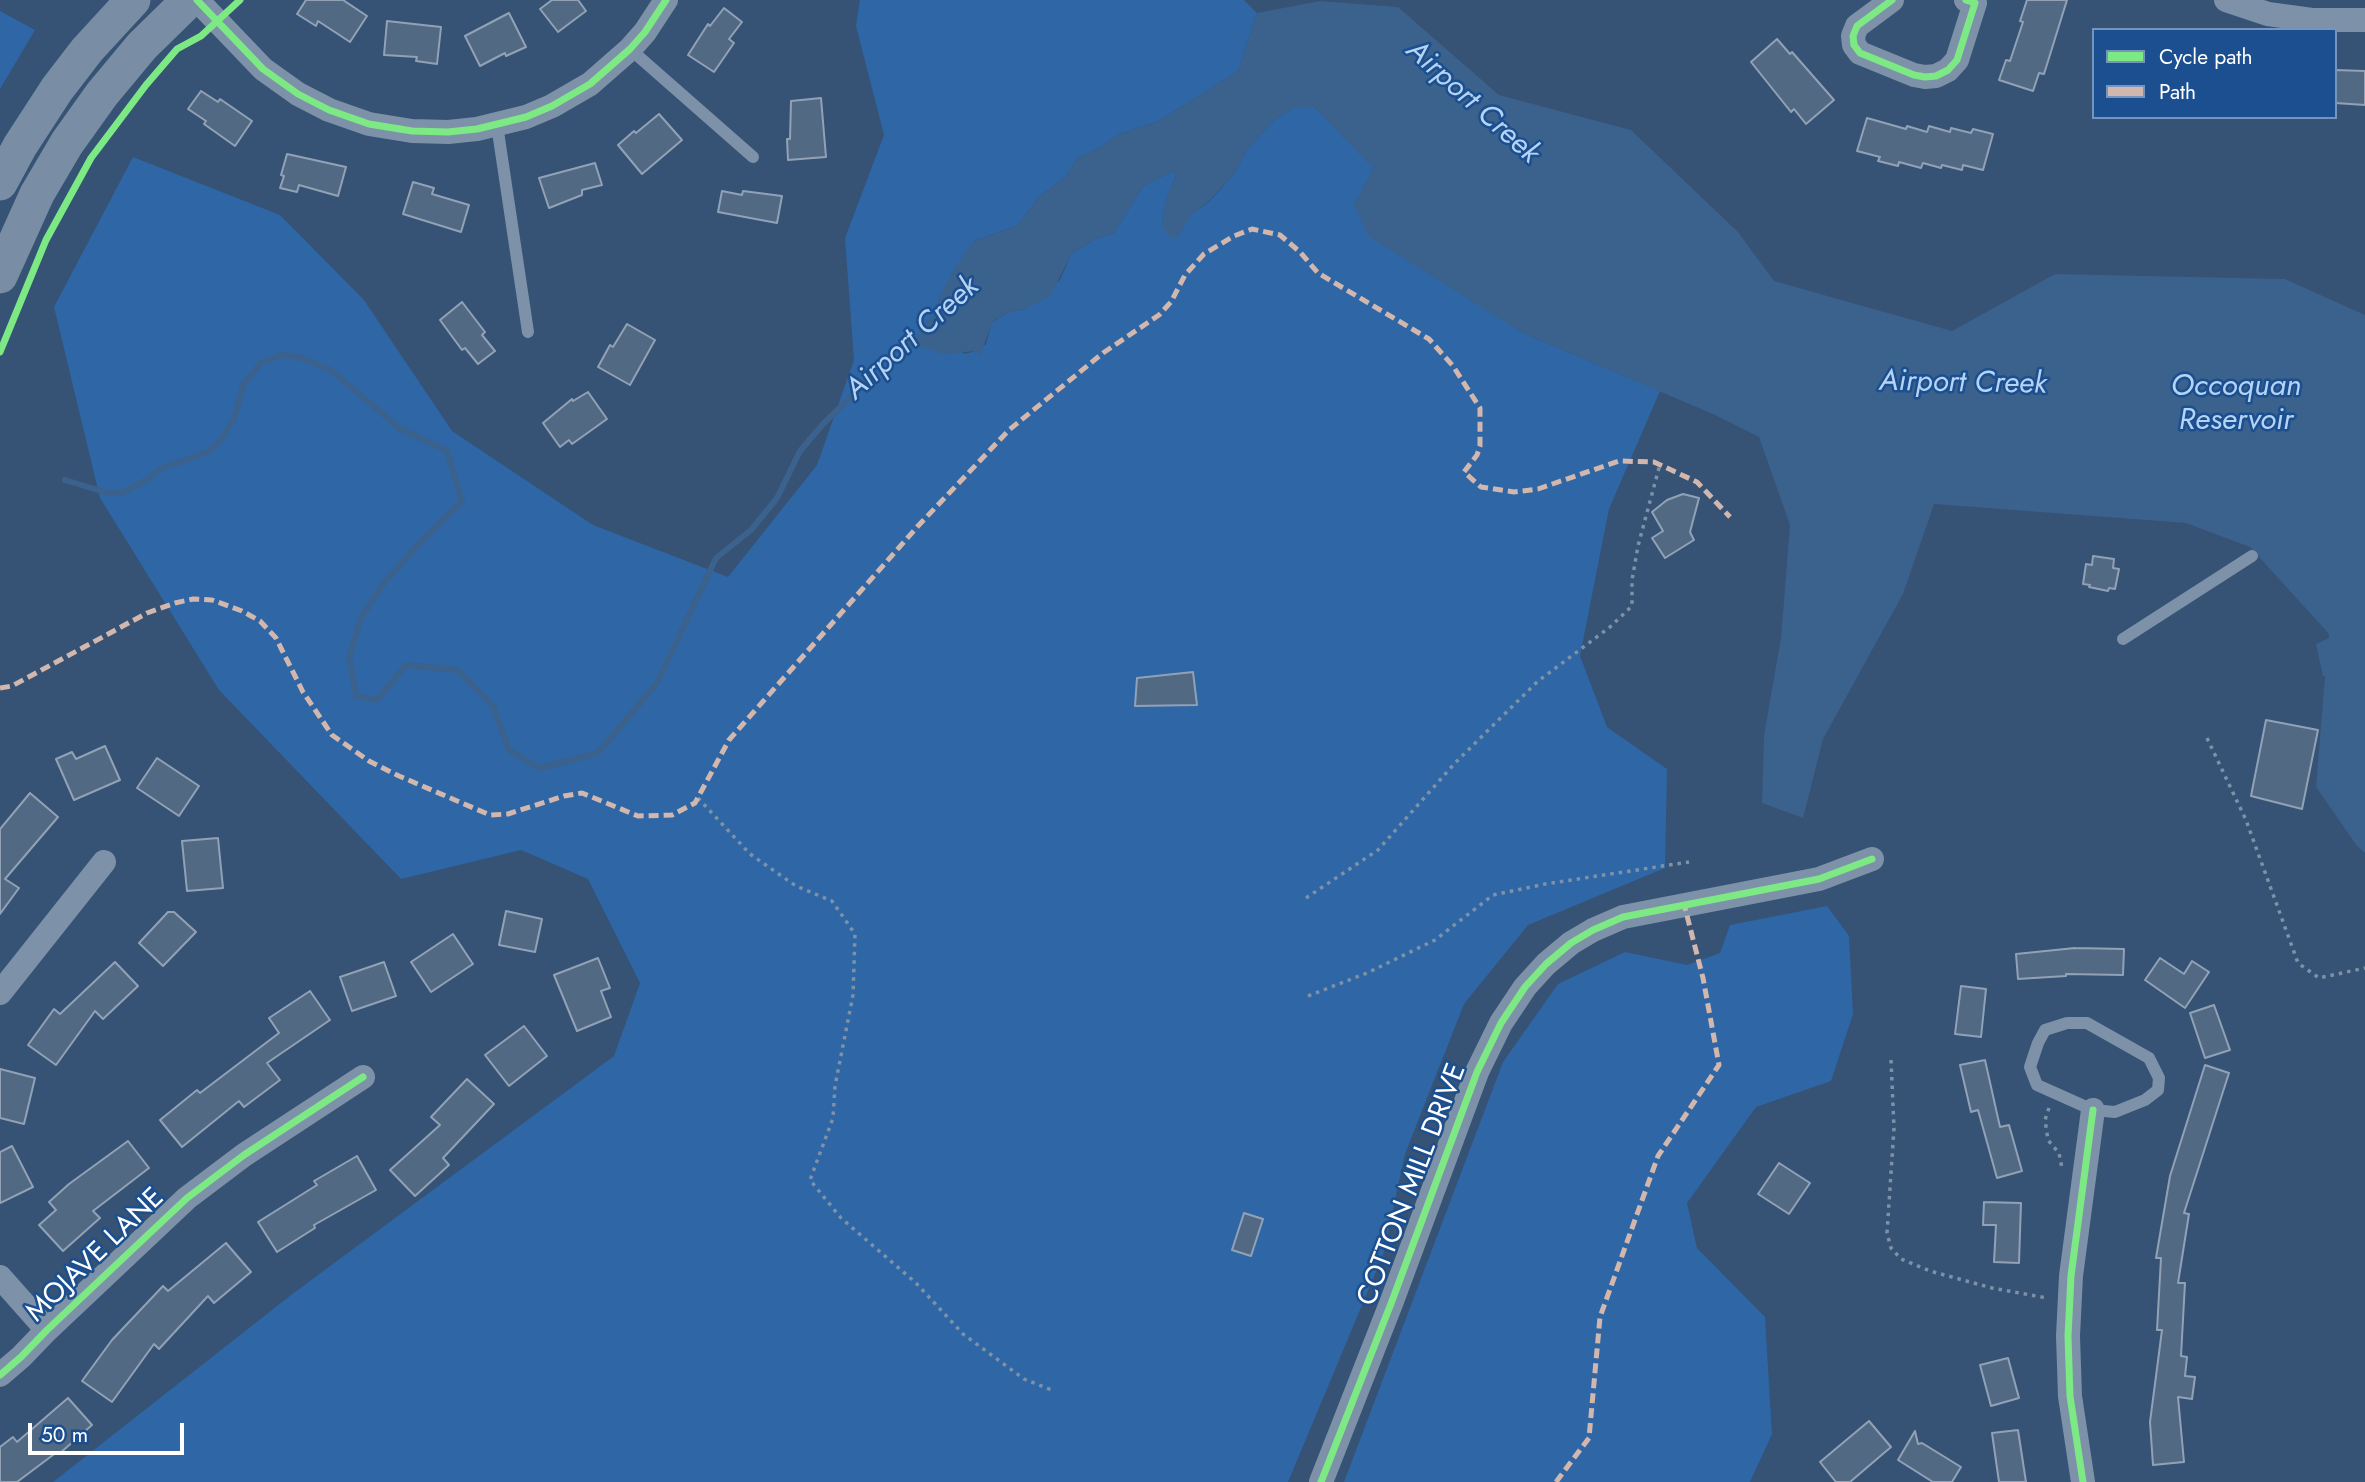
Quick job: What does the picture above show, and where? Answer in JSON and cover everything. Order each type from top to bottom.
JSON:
[{"type":"street","points":[[0,183],[57,89],[87,50],[133,0]]},
{"type":"street","points":[[0,276],[37,194],[67,143],[102,94],[134,56],[190,0]]},
{"type":"street","points":[[197,0],[263,69],[298,94],[329,110],[369,124],[412,131],[448,132],[497,125],[552,106],[590,84],[630,49],[666,0]]},
{"type":"street","points":[[1892,0],[1857,26],[1853,36],[1854,45],[1860,53],[1925,77],[1936,76],[1948,70],[1957,60],[1973,1]]},
{"type":"street","points":[[2226,0],[2268,14],[2312,20],[2365,20]]},
{"type":"street","name":"COTTON MILL DRIVE","points":[[1321,1482],[1477,1072],[1502,1023],[1525,987],[1546,964],[1571,943],[1623,917],[1819,879],[1872,859]]},
{"type":"street","points":[[0,993],[104,862]]},
{"type":"street","name":"MOJAVE LANE","points":[[0,1375],[187,1198],[244,1155],[363,1077]]},
{"type":"street","points":[[2082,1482],[2070,1396],[2068,1336],[2071,1276],[2092,1110]]},
{"type":"street","points":[[0,1277],[47,1330]]},
{"type":"lane","points":[[630,49],[753,157]]},
{"type":"lane","points":[[497,125],[528,332]]},
{"type":"lane","points":[[2123,639],[2252,556]]},
{"type":"lane","points":[[2067,1023],[2087,1023],[2149,1058],[2159,1078],[2158,1090],[2145,1100],[2115,1112],[2092,1110],[2038,1085],[2030,1067],[2045,1030],[2067,1023]]},
{"type":"path","points":[[1306,898],[1378,850],[1455,762],[1527,691],[1610,627],[1632,606],[1638,546],[1660,464]]},
{"type":"path","points":[[2207,738],[2246,820],[2298,962],[2319,978],[2365,968]]},
{"type":"path","points":[[698,798],[750,854],[796,886],[832,901],[855,934],[853,995],[835,1086],[833,1118],[810,1180],[841,1217],[916,1283],[963,1334],[1024,1379],[1055,1391]]},
{"type":"path","points":[[1308,996],[1367,973],[1435,940],[1493,895],[1545,884],[1689,862]]},
{"type":"path","points":[[1891,1060],[1894,1128],[1887,1233],[1891,1248],[1901,1259],[1930,1271],[1992,1288],[2047,1298]]},
{"type":"shaded area","points":[[860,0],[1244,0],[1257,13],[1238,71],[1159,121],[1119,134],[1077,158],[1066,176],[1039,197],[1017,226],[974,241],[941,294],[934,316],[921,326],[965,354],[986,344],[992,322],[1009,312],[1025,309],[1060,280],[1071,254],[1096,239],[1114,233],[1143,186],[1173,171],[1176,176],[1167,196],[1162,225],[1192,213],[1208,203],[1234,174],[1248,148],[1274,120],[1295,107],[1314,107],[1374,168],[1355,204],[1521,332],[1660,391],[1609,509],[1580,656],[1607,727],[1667,769],[1665,868],[1528,925],[1464,1004],[1405,1154],[1383,1255],[1288,1482],[53,1482],[291,1295],[614,1056],[640,983],[588,879],[521,850],[401,879],[219,690],[100,498],[54,307],[133,157],[280,215],[364,300],[452,431],[593,525],[728,577],[817,465],[854,360],[845,238],[884,135],[856,26]]},
{"type":"shaded area","points":[[0,11],[35,30],[0,89]]},
{"type":"shaded area","points":[[1827,906],[1849,936],[1853,1014],[1831,1081],[1756,1107],[1687,1203],[1697,1248],[1765,1317],[1772,1434],[1750,1482],[1344,1482],[1503,1062],[1558,984],[1625,952],[1687,965],[1720,953],[1730,925]]},
{"type":"water","name":"Occoquan Reservoir","points":[[1320,1],[1398,7],[1499,95],[1631,130],[1738,232],[1774,281],[1952,331],[2055,274],[2285,279],[2365,315],[2365,853],[2357,846],[2316,787],[2325,676],[2316,644],[2329,638],[2329,634],[2250,547],[2186,523],[1934,504],[1903,594],[1823,739],[1803,818],[1762,803],[1764,735],[1781,638],[1790,525],[1759,437],[1715,415],[1521,332],[1368,236],[1354,204],[1374,168],[1314,107],[1295,107],[1274,120],[1248,148],[1234,174],[1207,203],[1192,213],[1178,237],[1169,237],[1162,225],[1167,195],[1176,177],[1173,171],[1143,186],[1114,233],[1096,239],[1071,254],[1051,295],[1025,309],[1009,312],[993,321],[980,355],[975,351],[944,354],[914,345],[921,326],[934,316],[941,294],[974,241],[1017,226],[1039,197],[1066,176],[1077,158],[1119,134],[1159,121],[1238,71],[1257,13]]},
{"type":"building","points":[[306,0],[343,0],[367,16],[350,42],[318,21],[316,26],[297,14]]},
{"type":"building","points":[[552,0],[578,0],[586,11],[558,32],[540,9]]},
{"type":"building","points":[[2027,0],[2067,0],[2044,74],[2039,73],[2033,91],[1999,80],[2006,60],[2010,61]]},
{"type":"building","points":[[724,8],[742,22],[729,39],[734,43],[714,72],[688,55],[708,24],[710,26]]},
{"type":"building","points":[[509,13],[526,47],[506,56],[505,53],[480,66],[465,36]]},
{"type":"building","points":[[387,21],[441,27],[437,64],[416,61],[417,57],[384,55]]},
{"type":"building","points":[[1777,39],[1834,100],[1806,124],[1794,109],[1791,112],[1751,62]]},
{"type":"building","points":[[2337,70],[2365,71],[2365,105],[2337,103]]},
{"type":"building","points":[[201,91],[218,102],[220,99],[252,121],[235,146],[188,109]]},
{"type":"building","points":[[821,98],[826,157],[788,160],[791,101]]},
{"type":"building","points":[[659,114],[682,140],[642,174],[618,145]]},
{"type":"building","points":[[1867,118],[1927,132],[1929,126],[1950,132],[1951,128],[1971,133],[1973,129],[1993,134],[1983,170],[1963,165],[1962,170],[1942,165],[1941,168],[1923,163],[1921,168],[1899,162],[1898,166],[1878,161],[1880,157],[1857,151]]},
{"type":"building","points":[[287,154],[346,167],[338,196],[299,185],[297,192],[280,188]]},
{"type":"building","points":[[595,163],[602,185],[582,190],[582,195],[549,208],[539,178]]},
{"type":"building","points":[[413,182],[434,188],[432,194],[469,205],[461,232],[403,214]]},
{"type":"building","points":[[722,191],[742,195],[743,191],[782,196],[777,223],[718,212]]},
{"type":"building","points":[[462,302],[485,332],[482,335],[495,351],[478,364],[465,348],[462,350],[440,320]]},
{"type":"building","points":[[627,324],[655,340],[630,385],[598,367],[610,345],[613,347]]},
{"type":"building","points":[[588,392],[607,419],[572,444],[569,440],[560,447],[543,423],[572,399],[573,401]]},
{"type":"building","points":[[1683,494],[1699,498],[1690,532],[1694,540],[1665,558],[1652,538],[1663,531],[1652,512],[1667,500]]},
{"type":"building","points":[[2093,556],[2114,559],[2113,568],[2119,569],[2115,589],[2109,588],[2108,591],[2083,584],[2086,564],[2092,565]]},
{"type":"building","points":[[1193,672],[1197,705],[1135,706],[1137,678]]},
{"type":"building","points":[[2266,720],[2318,730],[2302,809],[2251,796]]},
{"type":"building","points":[[105,746],[120,780],[74,800],[56,759],[72,752],[76,759]]},
{"type":"building","points":[[157,758],[199,786],[179,816],[137,788]]},
{"type":"building","points":[[30,793],[58,817],[5,879],[19,888],[0,914],[0,829]]},
{"type":"building","points":[[218,838],[223,888],[187,891],[182,841]]},
{"type":"building","points":[[506,911],[542,919],[535,952],[499,945]]},
{"type":"building","points":[[168,912],[174,912],[196,932],[163,966],[139,943]]},
{"type":"building","points":[[453,934],[473,964],[431,992],[411,962]]},
{"type":"building","points":[[2075,948],[2124,949],[2123,975],[2066,974],[2018,979],[2016,954]]},
{"type":"building","points":[[598,958],[610,988],[601,991],[611,1017],[577,1031],[554,975]]},
{"type":"building","points":[[2160,958],[2184,974],[2192,961],[2209,972],[2185,1008],[2145,980]]},
{"type":"building","points":[[115,962],[138,986],[103,1019],[95,1011],[56,1065],[28,1045],[54,1009],[60,1014]]},
{"type":"building","points":[[384,962],[396,996],[352,1011],[340,977]]},
{"type":"building","points":[[1961,986],[1986,989],[1981,1037],[1955,1034]]},
{"type":"building","points":[[310,991],[330,1020],[267,1063],[280,1080],[244,1107],[239,1101],[182,1147],[160,1120],[197,1090],[200,1093],[279,1033],[269,1018]]},
{"type":"building","points":[[2214,1005],[2230,1050],[2205,1058],[2190,1013]]},
{"type":"building","points":[[524,1026],[547,1056],[509,1086],[485,1055]]},
{"type":"building","points":[[1985,1060],[2000,1127],[2009,1125],[2022,1171],[1997,1178],[1978,1110],[1971,1112],[1960,1065]]},
{"type":"building","points":[[2205,1065],[2229,1073],[2184,1213],[2189,1214],[2178,1283],[2185,1283],[2181,1356],[2187,1357],[2185,1376],[2195,1377],[2192,1399],[2178,1397],[2184,1462],[2153,1465],[2150,1422],[2162,1330],[2157,1330],[2161,1258],[2156,1258],[2170,1176]]},
{"type":"building","points":[[0,1069],[35,1078],[24,1124],[0,1118]]},
{"type":"building","points":[[467,1079],[494,1104],[443,1158],[449,1165],[415,1196],[390,1170],[440,1125],[431,1117]]},
{"type":"building","points":[[128,1141],[149,1168],[93,1211],[100,1218],[63,1251],[39,1225],[56,1210],[49,1202]]},
{"type":"building","points":[[12,1146],[33,1187],[0,1203],[0,1152]]},
{"type":"building","points":[[357,1156],[376,1190],[314,1225],[315,1228],[277,1252],[258,1222],[317,1185],[314,1181]]},
{"type":"building","points":[[1779,1163],[1810,1183],[1789,1214],[1758,1194]]},
{"type":"building","points":[[1984,1202],[2021,1203],[2019,1263],[1994,1262],[1996,1225],[1983,1225]]},
{"type":"building","points":[[1244,1213],[1263,1219],[1251,1256],[1232,1250]]},
{"type":"building","points":[[226,1243],[251,1272],[214,1303],[208,1296],[159,1349],[154,1344],[112,1402],[82,1381],[112,1340],[163,1286],[168,1291]]},
{"type":"building","points":[[2008,1358],[2019,1398],[1991,1406],[1980,1365]]},
{"type":"building","points":[[68,1398],[92,1425],[59,1454],[57,1452],[17,1482],[0,1482],[0,1447],[13,1437],[17,1442]]},
{"type":"building","points":[[1869,1421],[1891,1447],[1850,1482],[1836,1482],[1820,1462]]},
{"type":"building","points":[[2018,1430],[2026,1482],[1999,1482],[1992,1433]]},
{"type":"building","points":[[1915,1431],[1918,1444],[1922,1443],[1961,1467],[1952,1482],[1933,1482],[1898,1460]]},
{"type":"waterway","name":"Airport Creek","points":[[65,480],[108,493],[122,493],[150,478],[158,470],[210,451],[234,419],[243,385],[261,363],[281,355],[299,357],[331,370],[399,428],[447,451],[462,501],[383,584],[361,618],[349,657],[356,696],[377,700],[406,665],[458,670],[493,706],[509,750],[539,768],[598,753],[657,683],[716,558],[751,530],[777,498],[800,451],[857,391],[872,370],[903,343],[914,345],[920,340]]},
{"type":"marked path","points":[[0,688],[12,686],[147,613],[193,599],[212,600],[260,621],[276,638],[303,692],[332,735],[369,761],[399,776],[490,815],[508,814],[582,793],[638,816],[672,815],[695,803],[729,740],[918,526],[1009,430],[1103,353],[1159,315],[1171,302],[1185,275],[1204,254],[1234,236],[1252,229],[1280,235],[1300,252],[1318,273],[1429,339],[1453,366],[1480,408],[1480,446],[1477,455],[1464,472],[1481,487],[1514,492],[1538,489],[1619,461],[1654,462],[1697,482],[1730,517]]},
{"type":"marked path","points":[[1556,1482],[1589,1438],[1600,1317],[1658,1156],[1719,1065],[1703,978],[1684,904]]},
{"type":"cycle path","points":[[197,0],[263,69],[298,94],[329,110],[369,124],[412,131],[448,132],[477,129],[526,117],[552,106],[590,84],[630,49],[666,0]]},
{"type":"cycle path","points":[[0,352],[46,240],[91,158],[177,49],[201,36],[240,0]]},
{"type":"cycle path","points":[[1892,0],[1857,26],[1853,36],[1854,45],[1860,53],[1925,77],[1936,76],[1948,70],[1957,60],[1975,3],[1966,0]]},
{"type":"cycle path","points":[[1321,1482],[1477,1072],[1501,1023],[1525,987],[1546,964],[1571,943],[1623,917],[1819,879],[1872,859]]},
{"type":"cycle path","points":[[0,1375],[187,1198],[244,1155],[363,1077]]},
{"type":"cycle path","points":[[2083,1482],[2070,1396],[2068,1336],[2071,1276],[2093,1110]]}]
